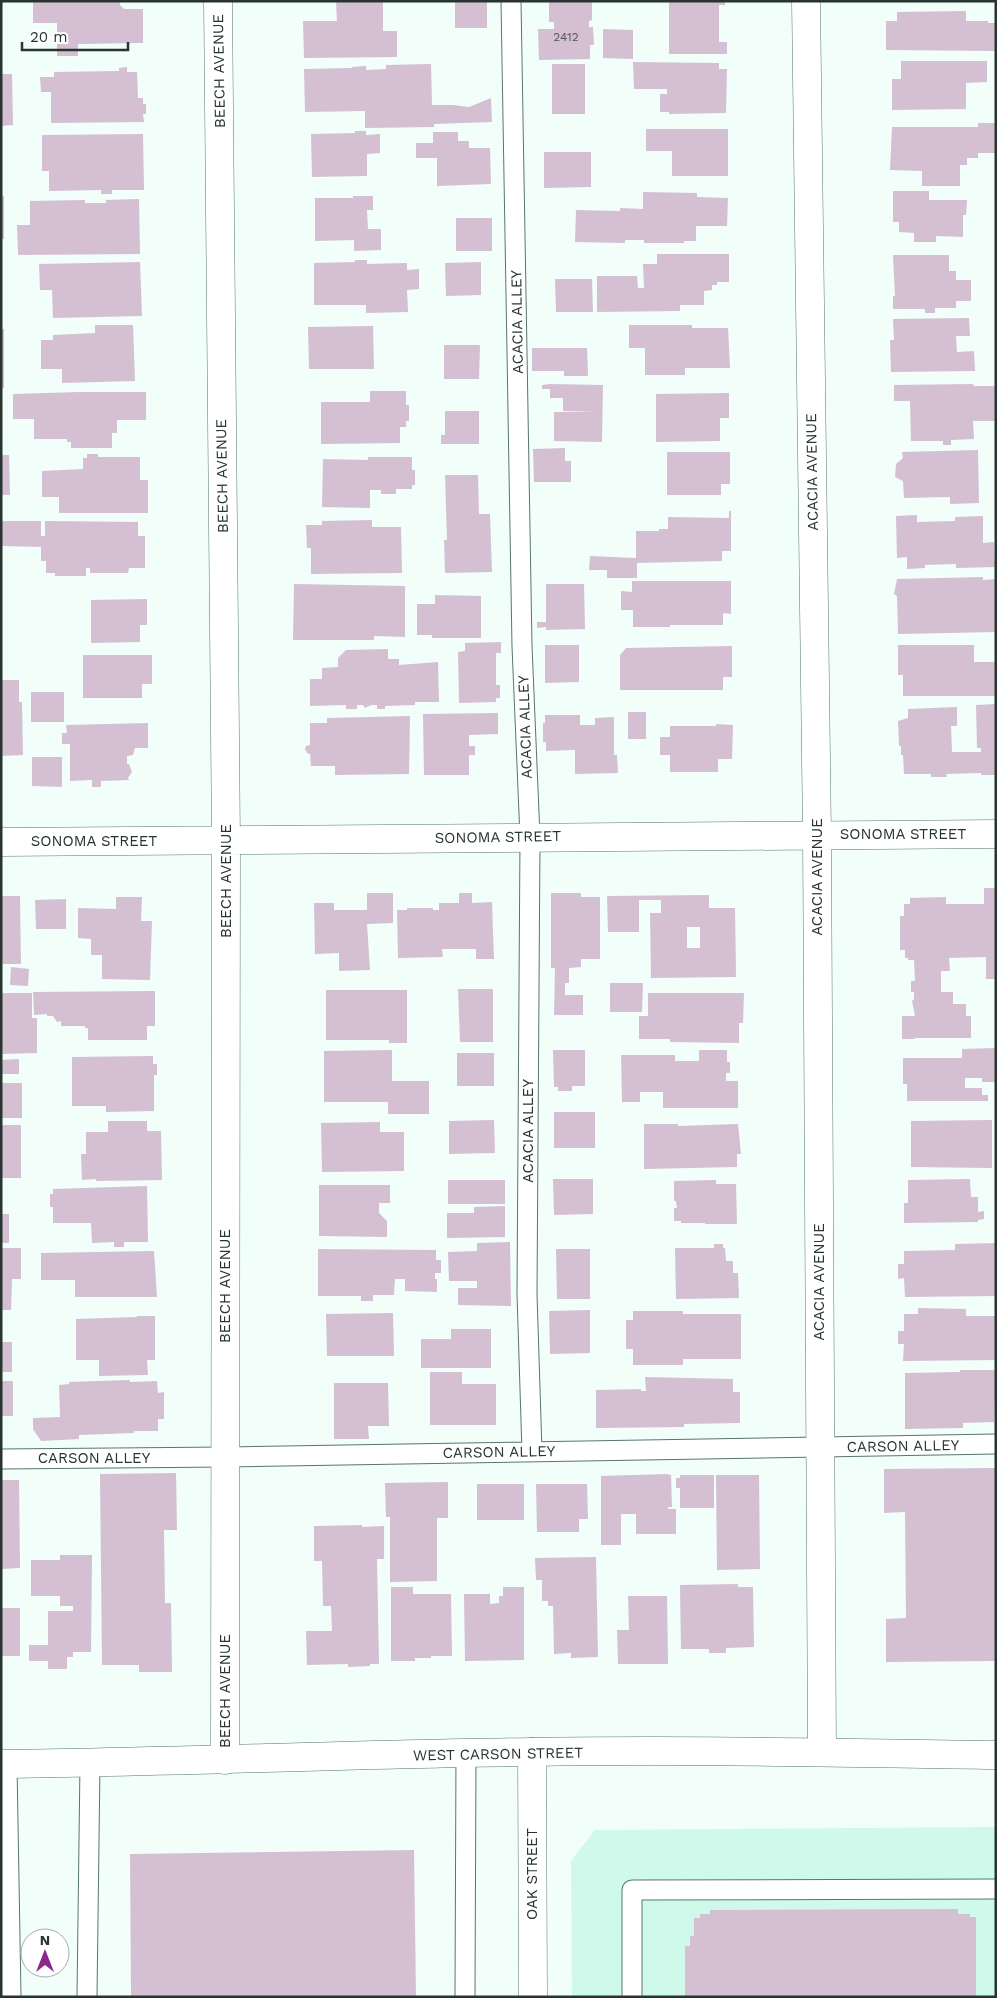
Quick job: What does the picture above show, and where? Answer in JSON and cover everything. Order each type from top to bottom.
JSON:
[{"type":"street","name":"BEECH AVENUE","points":[[218,1],[226,840],[225,1760]]},
{"type":"street","name":"ACACIA AVENUE","points":[[806,1],[817,834],[822,1752]]},
{"type":"street","name":"SONOMA STREET","points":[[1,842],[996,834]]},
{"type":"street","name":"WEST CARSON STREET","points":[[4,1764],[532,1752],[822,1752],[996,1755]]},
{"type":"street","name":"OAK STREET","points":[[532,1752],[533,1997]]},
{"type":"lane","name":"ACACIA ALLEY","points":[[511,1],[522,646],[530,837],[527,1294],[532,1452]]},
{"type":"lane","name":"CARSON ALLEY","points":[[1,1458],[225,1457],[996,1444]]},
{"type":"lane","points":[[464,1997],[466,1753]]},
{"type":"lane","points":[[87,1997],[90,1763]]},
{"type":"lane","points":[[4,1764],[11,1997]]},
{"type":"lane","points":[[632,1997],[632,1890],[996,1888]]},
{"type":"shaded area","points":[[996,1827],[996,1997],[572,1997],[571,1861],[595,1830]]},
{"type":"building","points":[[33,1],[120,1],[120,5],[124,9],[143,9],[143,43],[78,44],[78,56],[57,56],[57,23],[33,23]]},
{"type":"building","points":[[336,1],[383,1],[383,31],[397,31],[397,57],[304,58],[303,21],[337,21]]},
{"type":"building","points":[[455,1],[487,1],[487,28],[455,28]]},
{"type":"building","points":[[549,1],[592,1],[592,20],[589,21],[589,27],[593,27],[594,45],[590,45],[590,59],[539,60],[538,29],[554,29],[554,22],[549,22]]},
{"type":"building","points":[[669,1],[725,1],[725,5],[719,5],[719,42],[727,42],[727,54],[669,54]]},
{"type":"building","points":[[966,11],[966,21],[996,23],[996,51],[886,50],[886,21],[897,21],[897,12]]},
{"type":"building","points":[[603,29],[633,30],[633,59],[603,58]]},
{"type":"building","points":[[901,61],[987,61],[987,82],[966,83],[966,109],[892,110],[892,79],[901,79]]},
{"type":"building","points":[[633,62],[719,63],[719,69],[727,69],[726,113],[669,114],[669,112],[660,112],[660,94],[667,94],[667,89],[634,89]]},
{"type":"building","points":[[431,64],[432,105],[469,107],[491,98],[492,122],[434,124],[434,127],[365,128],[365,111],[305,112],[304,69],[366,66],[366,70],[386,69],[386,65]]},
{"type":"building","points":[[552,64],[585,64],[585,114],[552,114]]},
{"type":"building","points":[[127,67],[127,72],[137,72],[138,98],[143,98],[143,104],[146,104],[146,114],[143,114],[144,122],[51,123],[51,92],[41,92],[40,77],[54,77],[54,72],[119,71],[119,68]]},
{"type":"building","points":[[1,74],[12,74],[13,125],[1,126]]},
{"type":"building","points":[[978,123],[996,123],[996,153],[978,153],[978,158],[967,158],[967,165],[960,165],[960,186],[922,186],[922,171],[890,170],[892,127],[978,127]]},
{"type":"building","points":[[646,129],[728,129],[728,176],[672,176],[672,151],[646,151]]},
{"type":"building","points":[[355,131],[366,131],[366,135],[380,134],[380,153],[367,154],[367,176],[312,177],[311,134],[355,133]]},
{"type":"building","points":[[433,132],[458,132],[458,141],[469,141],[469,148],[490,148],[491,184],[437,186],[437,158],[416,158],[416,143],[433,143]]},
{"type":"building","points":[[143,134],[144,190],[112,190],[112,194],[101,194],[101,190],[49,191],[49,171],[42,171],[42,135]]},
{"type":"building","points":[[544,152],[591,152],[591,187],[544,188]]},
{"type":"building","points":[[893,191],[929,191],[929,200],[967,200],[966,215],[963,215],[963,237],[936,236],[936,242],[914,242],[914,233],[899,232],[899,222],[893,222]]},
{"type":"building","points":[[643,192],[697,193],[697,197],[728,198],[727,226],[696,226],[696,241],[684,241],[684,243],[644,243],[644,240],[625,240],[625,243],[575,242],[576,210],[620,211],[620,208],[643,209]]},
{"type":"building","points":[[1,196],[4,196],[4,239],[1,239]]},
{"type":"building","points":[[353,196],[373,196],[373,210],[367,210],[368,229],[381,229],[381,250],[354,251],[354,240],[315,241],[315,198],[353,198]]},
{"type":"building","points":[[139,199],[140,254],[18,255],[17,225],[30,225],[30,201],[85,200],[85,203],[106,203],[106,200]]},
{"type":"building","points":[[456,218],[492,218],[492,251],[456,251]]},
{"type":"building","points":[[657,254],[729,254],[729,282],[717,282],[717,285],[712,285],[712,290],[704,291],[704,305],[680,305],[680,311],[597,312],[597,276],[637,276],[638,288],[644,288],[643,264],[657,264]]},
{"type":"building","points":[[893,255],[949,255],[949,271],[956,271],[956,280],[971,280],[971,301],[956,301],[956,308],[935,308],[935,313],[925,313],[925,309],[893,309],[893,296],[895,296]]},
{"type":"building","points":[[355,260],[367,260],[367,264],[407,263],[407,270],[419,269],[419,289],[407,290],[408,312],[366,313],[366,305],[314,305],[314,263],[355,262]]},
{"type":"building","points":[[140,262],[142,316],[53,318],[52,290],[40,290],[39,264]]},
{"type":"building","points":[[481,262],[481,295],[446,296],[445,263]]},
{"type":"building","points":[[555,279],[592,279],[593,312],[556,312]]},
{"type":"building","points":[[969,318],[970,336],[956,336],[957,352],[974,351],[975,371],[891,372],[890,340],[894,340],[893,319]]},
{"type":"building","points":[[95,325],[133,325],[135,381],[62,383],[62,369],[41,369],[41,340],[53,340],[53,335],[95,333]]},
{"type":"building","points":[[629,325],[692,325],[692,328],[728,328],[730,368],[685,368],[685,375],[645,375],[645,348],[629,348]]},
{"type":"building","points":[[373,326],[374,369],[309,369],[308,327]]},
{"type":"building","points":[[1,329],[4,329],[4,388],[1,388]]},
{"type":"building","points":[[444,345],[480,345],[479,379],[444,379]]},
{"type":"building","points":[[532,348],[587,348],[588,376],[564,376],[564,371],[532,371]]},
{"type":"building","points":[[973,384],[974,386],[996,386],[996,421],[973,421],[974,439],[951,440],[951,445],[943,445],[943,441],[911,441],[910,401],[894,401],[894,385]]},
{"type":"building","points":[[542,385],[603,385],[602,442],[554,441],[554,412],[597,412],[563,411],[563,398],[550,398],[550,389],[542,389]]},
{"type":"building","points":[[370,391],[406,391],[406,405],[409,405],[409,421],[406,421],[406,427],[400,427],[400,443],[321,444],[321,402],[370,402]]},
{"type":"building","points":[[146,392],[146,420],[117,420],[117,433],[112,433],[112,448],[71,448],[71,442],[67,442],[67,439],[34,439],[34,419],[13,419],[13,394]]},
{"type":"building","points":[[729,393],[729,418],[720,418],[720,441],[656,442],[656,394]]},
{"type":"building","points":[[445,411],[479,411],[479,444],[441,444],[441,435],[445,435]]},
{"type":"building","points":[[565,448],[565,461],[571,461],[571,482],[534,482],[533,449]]},
{"type":"building","points":[[978,450],[979,503],[950,504],[950,497],[904,498],[903,481],[895,477],[896,464],[903,458],[902,452]]},
{"type":"building","points":[[667,452],[730,452],[730,484],[721,484],[721,495],[667,495]]},
{"type":"building","points":[[87,454],[98,454],[98,457],[140,457],[140,480],[148,480],[148,513],[59,513],[59,497],[42,497],[42,471],[83,469],[83,458],[87,458]]},
{"type":"building","points":[[1,455],[9,455],[10,495],[1,495]]},
{"type":"building","points":[[368,457],[412,457],[412,470],[415,470],[415,485],[412,485],[412,489],[396,489],[396,494],[381,494],[381,490],[370,490],[370,508],[322,507],[323,459],[368,460]]},
{"type":"building","points":[[445,475],[478,475],[479,514],[490,514],[492,572],[445,573],[444,540],[447,540]]},
{"type":"building","points":[[729,511],[731,511],[731,551],[722,551],[722,561],[637,563],[637,578],[607,578],[607,570],[589,570],[590,556],[636,558],[636,531],[668,529],[668,517],[729,518]]},
{"type":"building","points":[[917,515],[917,522],[955,521],[955,517],[983,516],[983,543],[994,542],[995,567],[956,568],[956,564],[925,565],[925,568],[907,569],[907,557],[897,558],[896,516]]},
{"type":"building","points":[[372,520],[372,527],[401,527],[402,573],[311,574],[311,548],[307,548],[306,525],[322,525],[322,521]]},
{"type":"building","points":[[2,521],[41,521],[41,536],[45,536],[45,521],[138,522],[138,536],[145,536],[145,568],[129,568],[128,573],[90,573],[90,568],[86,568],[86,576],[55,576],[55,573],[46,573],[46,561],[41,561],[41,547],[2,546]]},
{"type":"building","points":[[983,577],[983,580],[996,579],[996,632],[898,634],[897,596],[894,594],[897,579]]},
{"type":"building","points":[[632,581],[731,581],[731,614],[723,613],[723,625],[633,627],[633,610],[621,610],[621,591],[632,592]]},
{"type":"building","points":[[294,584],[405,586],[405,637],[374,636],[374,640],[293,640]]},
{"type":"building","points":[[546,584],[584,584],[585,629],[546,630],[546,627],[537,628],[537,622],[546,622]]},
{"type":"building","points":[[435,595],[481,596],[481,638],[432,638],[432,635],[417,635],[417,604],[435,604]]},
{"type":"building","points":[[147,599],[147,625],[140,625],[140,642],[91,643],[91,600]]},
{"type":"building","points":[[501,642],[501,653],[496,653],[496,685],[500,685],[500,698],[496,698],[496,702],[459,703],[458,652],[465,651],[465,643]]},
{"type":"building","points":[[545,645],[579,645],[579,682],[545,683]]},
{"type":"building","points":[[898,645],[974,645],[974,662],[996,662],[996,696],[903,696],[903,675],[898,675]]},
{"type":"building","points":[[732,646],[732,677],[723,677],[723,690],[620,690],[620,655],[626,648]]},
{"type":"building","points":[[388,649],[388,659],[399,659],[399,665],[438,662],[439,702],[415,702],[415,705],[385,706],[385,709],[377,709],[377,705],[365,708],[363,705],[357,705],[357,709],[346,709],[346,705],[310,706],[310,679],[322,679],[322,668],[338,667],[338,658],[346,650]]},
{"type":"building","points":[[83,655],[152,655],[152,684],[142,684],[142,698],[83,698]]},
{"type":"building","points":[[1,680],[19,680],[19,702],[22,702],[23,755],[1,756]]},
{"type":"building","points":[[31,692],[64,692],[64,722],[31,722]]},
{"type":"building","points":[[996,704],[996,775],[981,775],[981,773],[946,774],[947,777],[931,777],[931,774],[904,774],[903,755],[901,755],[901,746],[899,746],[898,721],[908,718],[908,709],[957,707],[957,726],[951,726],[952,752],[981,752],[981,748],[977,748],[976,705]]},
{"type":"building","points":[[628,712],[646,712],[646,739],[628,739]]},
{"type":"building","points":[[498,713],[498,734],[469,735],[469,746],[475,746],[475,755],[469,755],[469,775],[424,775],[423,714]]},
{"type":"building","points":[[545,715],[580,715],[580,725],[595,725],[595,718],[614,717],[614,755],[617,755],[618,773],[575,774],[575,750],[546,751],[546,742],[543,742]]},
{"type":"building","points":[[410,716],[409,774],[335,775],[335,766],[311,766],[310,754],[305,749],[306,746],[310,745],[310,723],[327,723],[327,718]]},
{"type":"building","points":[[148,723],[148,748],[135,748],[133,755],[127,756],[127,764],[129,764],[132,772],[128,778],[129,780],[101,781],[101,787],[92,787],[92,780],[70,781],[70,744],[62,744],[62,733],[67,733],[66,725]]},
{"type":"building","points":[[716,724],[733,725],[732,759],[718,759],[718,772],[670,772],[670,755],[660,755],[660,737],[670,737],[670,726],[716,726]]},
{"type":"building","points":[[32,757],[62,757],[62,787],[32,786]]},
{"type":"building","points":[[984,888],[996,888],[996,979],[986,979],[986,957],[949,958],[950,971],[941,971],[941,992],[953,992],[953,1004],[966,1004],[966,1016],[971,1016],[971,1038],[902,1039],[902,1016],[915,1016],[912,1001],[914,999],[914,992],[911,992],[911,981],[915,981],[914,960],[905,958],[905,950],[900,950],[900,916],[904,916],[904,904],[910,904],[910,898],[946,897],[946,904],[984,904]]},
{"type":"building","points":[[367,893],[393,893],[393,923],[367,924],[370,970],[339,971],[339,953],[315,954],[314,903],[334,903],[334,910],[367,910]]},
{"type":"building","points":[[459,893],[472,893],[472,903],[492,902],[494,959],[476,959],[476,949],[442,949],[443,957],[398,958],[397,910],[433,908],[433,910],[439,910],[439,903],[459,903]]},
{"type":"building","points":[[551,893],[581,893],[581,897],[600,897],[600,959],[581,959],[581,967],[569,968],[569,983],[565,983],[565,995],[583,995],[583,1015],[554,1015],[555,968],[551,968]]},
{"type":"building","points":[[709,895],[709,908],[735,908],[736,977],[651,978],[650,913],[661,913],[661,900],[639,900],[639,932],[608,932],[607,896]],"holes":[[[687,927],[700,927],[700,948],[687,948]]]},
{"type":"building","points":[[1,896],[20,896],[21,964],[1,964]]},
{"type":"building","points":[[116,897],[142,897],[141,921],[152,921],[150,980],[102,979],[102,955],[91,955],[91,939],[78,938],[78,908],[116,909]]},
{"type":"building","points":[[66,899],[66,929],[36,929],[35,900]]},
{"type":"building","points":[[11,967],[29,969],[28,986],[10,985]]},
{"type":"building","points":[[610,983],[643,983],[642,1012],[610,1012]]},
{"type":"building","points":[[458,989],[493,989],[493,1042],[460,1042]]},
{"type":"building","points":[[326,990],[407,990],[407,1043],[389,1043],[389,1040],[326,1040]]},
{"type":"building","points":[[155,991],[155,1026],[147,1026],[147,1040],[88,1040],[88,1028],[85,1028],[85,1026],[61,1026],[61,1021],[57,1022],[53,1016],[47,1016],[47,1014],[34,1015],[33,992]]},
{"type":"building","points":[[1,993],[32,993],[32,1018],[37,1018],[37,1053],[1,1054]]},
{"type":"building","points":[[648,993],[744,993],[743,1023],[739,1023],[739,1043],[670,1042],[670,1039],[639,1039],[639,1016],[648,1016]]},
{"type":"building","points":[[996,1048],[996,1082],[982,1082],[982,1078],[965,1078],[965,1088],[982,1088],[982,1095],[988,1095],[988,1101],[907,1101],[907,1084],[903,1084],[903,1058],[962,1058],[962,1049]]},
{"type":"building","points":[[392,1050],[392,1081],[429,1081],[429,1114],[388,1114],[388,1102],[324,1102],[324,1051]]},
{"type":"building","points":[[553,1050],[585,1050],[585,1086],[572,1086],[572,1091],[558,1091],[558,1087],[554,1087]]},
{"type":"building","points":[[699,1050],[727,1050],[727,1062],[730,1062],[730,1073],[726,1073],[726,1081],[738,1081],[738,1108],[663,1108],[663,1092],[640,1092],[640,1102],[622,1102],[621,1055],[675,1055],[675,1061],[699,1061]]},
{"type":"building","points":[[457,1053],[494,1053],[494,1086],[457,1086]]},
{"type":"building","points":[[153,1056],[153,1064],[157,1064],[157,1075],[154,1075],[154,1111],[106,1112],[106,1106],[72,1106],[72,1057]]},
{"type":"building","points":[[19,1059],[19,1074],[1,1074],[1,1060]]},
{"type":"building","points":[[1,1083],[22,1083],[22,1118],[1,1118]]},
{"type":"building","points":[[554,1112],[595,1112],[595,1148],[554,1148]]},
{"type":"building","points":[[494,1120],[495,1153],[449,1154],[449,1121]]},
{"type":"building","points":[[992,1120],[992,1168],[911,1167],[911,1121]]},
{"type":"building","points":[[108,1121],[147,1121],[147,1131],[161,1131],[162,1180],[82,1180],[81,1154],[86,1154],[86,1132],[108,1132]]},
{"type":"building","points":[[380,1122],[380,1132],[404,1132],[404,1171],[322,1172],[321,1123]]},
{"type":"building","points":[[644,1124],[678,1124],[678,1126],[738,1124],[741,1154],[737,1154],[737,1167],[644,1169]]},
{"type":"building","points":[[1,1125],[21,1125],[21,1178],[1,1178]]},
{"type":"building","points":[[553,1179],[593,1179],[593,1214],[554,1215]]},
{"type":"building","points":[[970,1179],[971,1197],[978,1197],[978,1212],[984,1211],[984,1219],[978,1220],[978,1222],[904,1223],[904,1203],[908,1203],[908,1180]]},
{"type":"building","points":[[448,1180],[505,1180],[505,1204],[448,1204]]},
{"type":"building","points":[[716,1180],[716,1184],[736,1184],[737,1224],[681,1223],[681,1221],[674,1221],[674,1208],[677,1208],[676,1201],[674,1201],[674,1181]]},
{"type":"building","points":[[319,1185],[390,1185],[390,1203],[379,1203],[379,1213],[387,1221],[387,1237],[319,1236]]},
{"type":"building","points":[[147,1186],[148,1242],[124,1242],[124,1247],[114,1247],[114,1242],[92,1243],[91,1223],[53,1223],[53,1207],[50,1207],[50,1194],[53,1194],[53,1189]]},
{"type":"building","points":[[505,1206],[505,1237],[447,1238],[447,1213],[474,1213],[474,1207]]},
{"type":"building","points":[[1,1214],[9,1214],[9,1243],[1,1243]]},
{"type":"building","points":[[510,1242],[511,1306],[458,1305],[458,1288],[477,1288],[477,1281],[449,1281],[448,1252],[477,1251],[477,1243]]},
{"type":"building","points":[[996,1243],[996,1296],[905,1297],[904,1278],[898,1279],[898,1264],[904,1264],[904,1251],[955,1250],[955,1244]]},
{"type":"building","points":[[714,1244],[723,1244],[726,1261],[733,1261],[733,1273],[738,1273],[739,1298],[676,1299],[675,1248],[714,1248]]},
{"type":"building","points":[[1,1248],[21,1248],[21,1279],[12,1279],[11,1310],[1,1310]]},
{"type":"building","points":[[318,1249],[436,1250],[436,1260],[441,1260],[441,1273],[435,1273],[437,1292],[405,1291],[405,1279],[395,1279],[394,1295],[373,1295],[373,1301],[361,1301],[361,1296],[318,1296]]},
{"type":"building","points":[[556,1249],[590,1249],[590,1299],[557,1299]]},
{"type":"building","points":[[154,1251],[157,1297],[75,1297],[75,1280],[41,1280],[41,1253]]},
{"type":"building","points":[[918,1308],[966,1309],[966,1316],[996,1316],[996,1360],[903,1361],[904,1344],[898,1344],[898,1331],[904,1331],[904,1314],[918,1314]]},
{"type":"building","points":[[590,1310],[590,1353],[550,1354],[549,1311]]},
{"type":"building","points":[[633,1311],[683,1311],[683,1314],[741,1314],[741,1359],[683,1359],[683,1365],[633,1365],[633,1349],[626,1349],[626,1320],[633,1320]]},
{"type":"building","points":[[393,1313],[394,1356],[327,1356],[326,1314]]},
{"type":"building","points":[[155,1316],[155,1360],[147,1360],[148,1375],[99,1376],[99,1360],[76,1360],[76,1319]]},
{"type":"building","points":[[451,1329],[491,1329],[491,1368],[421,1368],[421,1339],[451,1339]]},
{"type":"building","points":[[1,1342],[12,1342],[12,1372],[1,1372]]},
{"type":"building","points":[[960,1370],[996,1370],[994,1422],[963,1423],[963,1428],[905,1429],[905,1373],[960,1372]]},
{"type":"building","points":[[430,1372],[462,1372],[462,1384],[496,1384],[496,1425],[430,1425]]},
{"type":"building","points":[[645,1377],[733,1379],[733,1392],[740,1392],[740,1423],[684,1424],[684,1427],[596,1428],[596,1390],[641,1389],[641,1391],[646,1391]]},
{"type":"building","points":[[130,1380],[130,1382],[157,1381],[158,1393],[164,1392],[164,1419],[158,1419],[158,1431],[79,1435],[79,1439],[41,1441],[33,1429],[33,1418],[60,1417],[59,1385],[69,1384],[69,1382]]},
{"type":"building","points":[[1,1381],[13,1381],[13,1416],[1,1416]]},
{"type":"building","points":[[334,1383],[388,1383],[389,1426],[368,1426],[369,1439],[334,1439]]},
{"type":"building","points":[[996,1468],[996,1661],[886,1662],[886,1619],[906,1618],[905,1512],[884,1513],[884,1469]]},
{"type":"building","points":[[176,1473],[177,1530],[164,1530],[165,1603],[171,1603],[172,1672],[139,1672],[139,1665],[102,1665],[100,1474]]},
{"type":"building","points":[[671,1475],[672,1507],[668,1507],[668,1509],[676,1509],[676,1534],[636,1534],[636,1514],[621,1514],[621,1545],[601,1545],[601,1476]]},
{"type":"building","points":[[680,1475],[714,1475],[714,1508],[680,1508],[680,1488],[676,1488],[676,1478],[680,1478]]},
{"type":"building","points":[[716,1475],[759,1475],[760,1569],[717,1570]]},
{"type":"building","points":[[1,1480],[19,1480],[20,1568],[1,1569]]},
{"type":"building","points":[[448,1482],[448,1518],[437,1518],[437,1581],[390,1582],[390,1517],[386,1517],[385,1483]]},
{"type":"building","points":[[477,1484],[524,1484],[524,1520],[477,1520]]},
{"type":"building","points":[[536,1484],[587,1484],[588,1519],[579,1519],[579,1532],[537,1532]]},
{"type":"building","points":[[362,1525],[362,1527],[384,1526],[384,1559],[377,1559],[379,1664],[348,1667],[348,1664],[307,1665],[306,1631],[332,1631],[331,1606],[323,1606],[322,1561],[314,1561],[314,1526]]},
{"type":"building","points":[[60,1555],[92,1555],[91,1652],[73,1652],[73,1657],[67,1657],[67,1669],[48,1669],[48,1661],[29,1661],[29,1645],[48,1645],[48,1611],[73,1611],[73,1606],[60,1606],[60,1596],[31,1596],[31,1560],[60,1560]]},
{"type":"building","points":[[596,1557],[598,1657],[571,1658],[571,1653],[554,1654],[553,1606],[548,1606],[548,1601],[542,1601],[542,1580],[536,1580],[535,1558]]},
{"type":"building","points":[[738,1584],[738,1587],[753,1587],[754,1647],[726,1648],[726,1653],[709,1653],[709,1649],[681,1649],[680,1585]]},
{"type":"building","points":[[391,1587],[413,1587],[413,1594],[451,1594],[452,1656],[415,1658],[415,1661],[391,1661]]},
{"type":"building","points":[[503,1587],[524,1587],[524,1660],[465,1661],[464,1594],[490,1594],[490,1604],[499,1603],[499,1596],[503,1596]]},
{"type":"building","points":[[628,1596],[667,1596],[668,1664],[618,1664],[617,1630],[629,1630]]},
{"type":"building","points":[[1,1608],[20,1608],[20,1656],[1,1656]]},
{"type":"building","points":[[414,1850],[416,1997],[131,1997],[130,1854]]},
{"type":"building","points":[[958,1909],[958,1914],[970,1914],[970,1917],[976,1917],[976,1997],[685,1997],[685,1946],[690,1946],[690,1936],[694,1936],[694,1918],[700,1918],[700,1914],[710,1914],[710,1910]]}]
